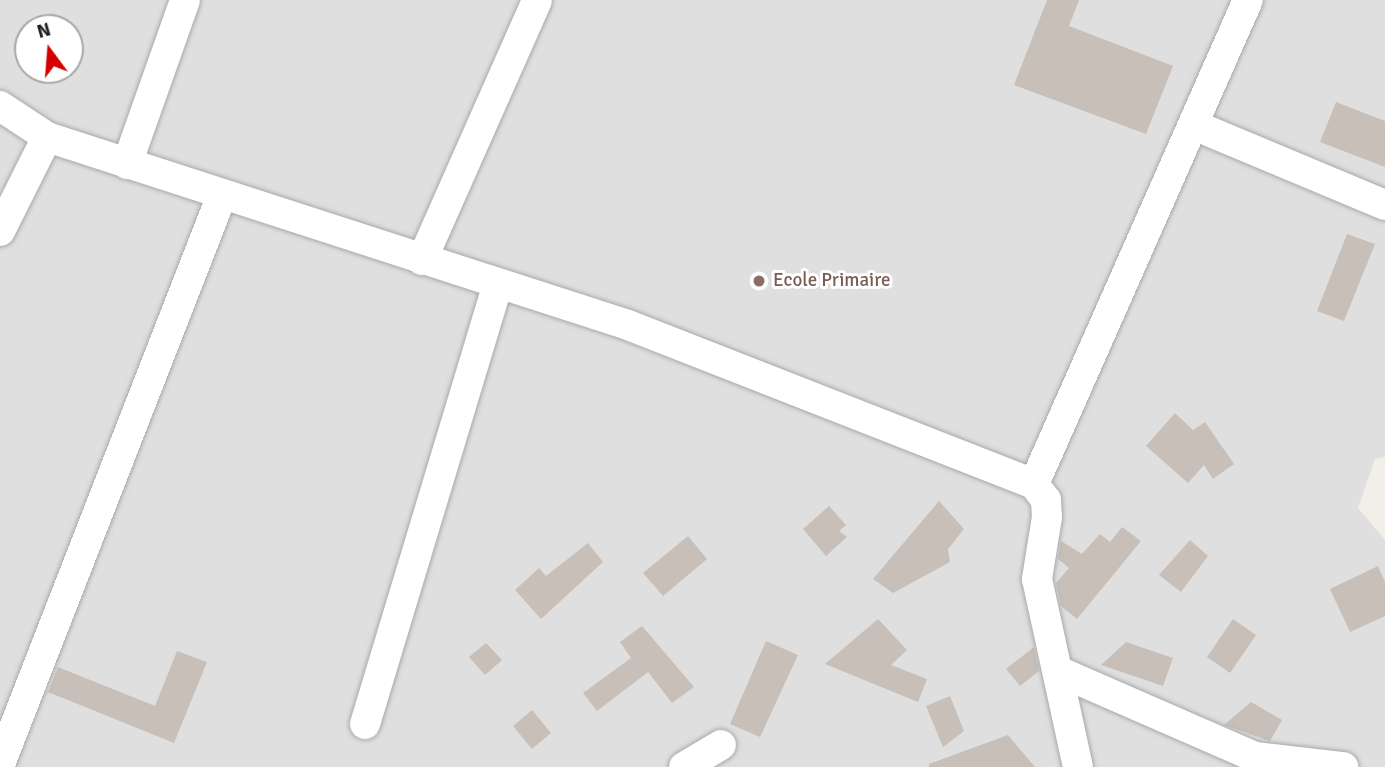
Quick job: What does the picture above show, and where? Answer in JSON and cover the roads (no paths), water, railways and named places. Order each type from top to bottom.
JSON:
[{"type":"street","points":[[127,164],[184,0]]},
{"type":"street","points":[[422,260],[537,0]]},
{"type":"street","points":[[1034,484],[1196,126],[1248,0]]},
{"type":"street","points":[[0,106],[47,137],[628,326],[1034,484],[1046,500],[1037,579],[1078,767]]},
{"type":"street","points":[[1196,126],[1385,205]]},
{"type":"street","points":[[0,231],[47,137]]},
{"type":"street","points":[[0,764],[222,195]]},
{"type":"street","points":[[365,724],[498,284]]},
{"type":"street","points":[[1058,671],[1255,757],[1343,767]]},
{"type":"street","points":[[684,767],[721,745]]},
{"type":"place","name":"Ecole Primaire","points":[[759,281]]}]
